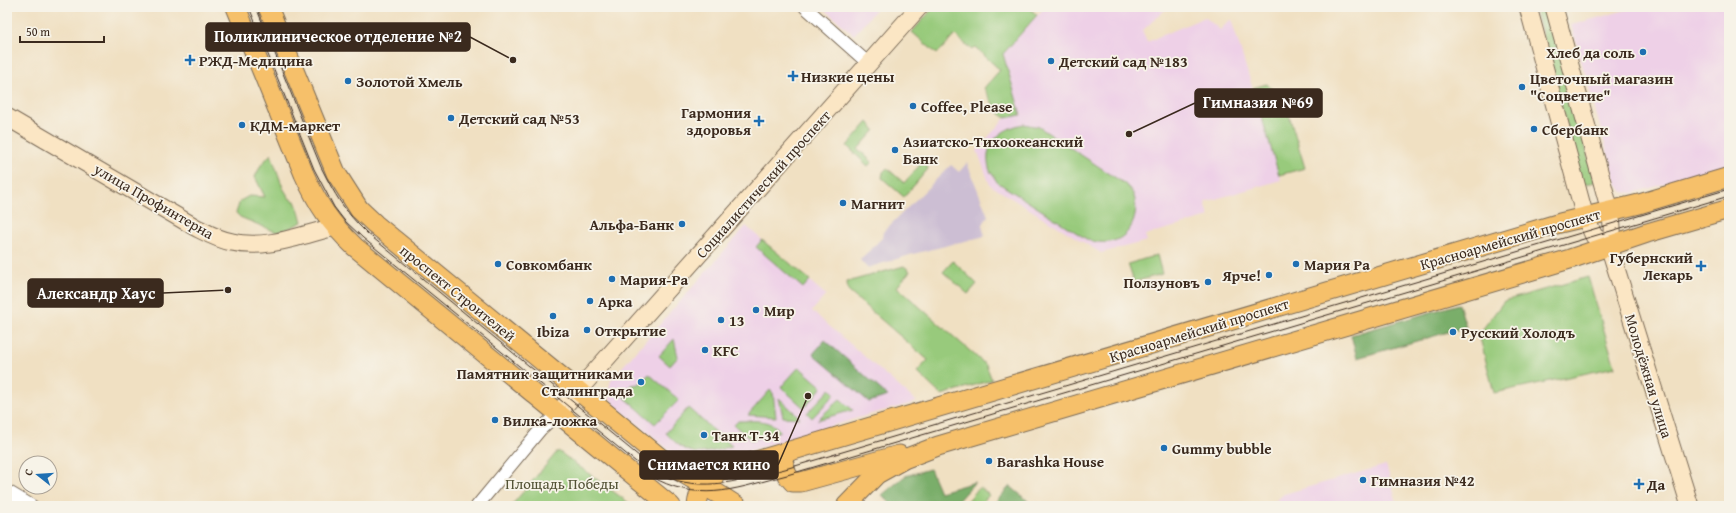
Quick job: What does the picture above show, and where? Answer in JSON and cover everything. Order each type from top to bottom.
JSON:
[{"type":"main road","name":"проспект Строителей","points":[[268,7],[334,168],[346,191],[359,209],[374,224],[668,465],[737,506]]},
{"type":"main road","name":"проспект Строителей","points":[[241,8],[304,174],[316,200],[334,227],[355,247],[671,506]]},
{"type":"main road","name":"Красноармейский проспект","points":[[668,465],[684,470],[698,472],[718,471],[736,467],[1553,225],[1639,204],[1729,177]]},
{"type":"main road","points":[[781,454],[789,479],[793,482],[801,482],[879,460],[938,446],[1729,209]]},
{"type":"main road","points":[[846,506],[878,474],[904,459],[938,446]]},
{"type":"main road","points":[[696,506],[700,492],[704,485],[720,474],[736,467]]},
{"type":"street","points":[[805,7],[869,64]]},
{"type":"street","name":"Социалистический проспект","points":[[558,413],[920,7]]},
{"type":"street","points":[[1528,7],[1585,217],[1594,236],[1609,246]]},
{"type":"street","name":"Молодёжная улица","points":[[1554,7],[1610,211],[1613,231],[1609,246],[1690,506]]},
{"type":"street","name":"улица Профинтерна","points":[[7,117],[216,238],[232,242],[263,244],[334,227]]},
{"type":"street","points":[[478,506],[540,430],[558,413]]},
{"type":"street","points":[[7,491],[32,506]]},
{"type":"shaded area","points":[[822,7],[878,7],[854,35]]},
{"type":"shaded area","points":[[1045,7],[1168,7],[1142,31],[1147,42],[1205,17],[1220,30],[1231,19],[1281,180],[1205,202],[1209,217],[1145,235],[1147,241],[1101,253],[990,185],[977,150],[1005,118],[1021,115],[1003,54]]},
{"type":"shaded area","points":[[1637,7],[1729,7],[1729,166],[1633,193],[1623,192],[1616,183],[1571,25]]},
{"type":"shaded area","points":[[967,163],[988,216],[982,226],[985,236],[913,254],[867,268],[860,260],[882,238],[883,232],[951,165],[959,172]]},
{"type":"shaded area","points":[[746,226],[826,295],[812,311],[917,402],[871,414],[715,461],[692,462],[674,454],[612,403],[608,392],[611,380]]},
{"type":"shaded area","name":"Гимназия №42","points":[[1386,465],[1398,506],[1269,506],[1284,494]]},
{"type":"green space","points":[[934,7],[1028,7],[1037,15],[1003,54],[1021,115],[1005,118],[997,111],[984,88],[1000,70],[975,47],[972,50],[955,35],[937,54],[912,32]]},
{"type":"green space","points":[[1535,7],[1547,7],[1595,182],[1582,185]]},
{"type":"green space","points":[[1267,84],[1286,105],[1305,168],[1279,175],[1253,88]]},
{"type":"green space","points":[[868,122],[875,130],[858,149],[872,162],[868,166],[847,146]]},
{"type":"green space","points":[[1024,124],[1039,127],[1129,188],[1134,196],[1136,211],[1132,225],[1123,236],[1109,242],[1088,240],[997,182],[990,171],[988,162],[988,153],[991,146],[995,139],[1008,129]]},
{"type":"green space","points":[[271,154],[283,188],[290,199],[295,201],[302,222],[288,229],[276,232],[240,217],[236,213],[240,201],[249,196],[265,197],[255,177],[261,165]]},
{"type":"green space","points":[[918,157],[928,169],[904,197],[882,178],[883,172],[887,168],[904,183],[920,165],[915,160]]},
{"type":"green space","points":[[762,240],[810,280],[803,288],[756,247]]},
{"type":"green space","points":[[1157,255],[1162,274],[1134,282],[1128,264]]},
{"type":"green space","points":[[953,261],[977,284],[968,294],[943,272]]},
{"type":"green space","points":[[904,266],[910,271],[897,287],[986,365],[992,380],[941,395],[917,372],[928,360],[848,291],[847,282]]},
{"type":"green space","points":[[1588,277],[1615,367],[1494,393],[1479,334],[1504,301]]},
{"type":"green space","points":[[1459,304],[1466,327],[1357,358],[1351,335]]},
{"type":"green space","points":[[674,339],[678,357],[670,366],[659,356]]},
{"type":"green space","points":[[825,340],[888,396],[869,402],[813,354]]},
{"type":"green space","points":[[799,367],[822,387],[804,408],[781,387]]},
{"type":"green space","points":[[649,374],[679,400],[655,424],[622,395],[631,385],[639,384]]},
{"type":"green space","points":[[830,389],[835,394],[812,418],[807,413]]},
{"type":"green space","points":[[770,390],[773,393],[776,417],[748,415]]},
{"type":"green space","points":[[779,398],[800,418],[783,417]]},
{"type":"green space","points":[[840,399],[853,410],[817,420]]},
{"type":"green space","points":[[688,408],[732,446],[703,453],[696,453],[689,451],[674,441],[666,433]]},
{"type":"green space","points":[[738,421],[766,422],[776,427],[780,431],[751,440],[734,425]]},
{"type":"green space","name":"Площадь Победы","points":[[558,451],[633,506],[511,506]]},
{"type":"green space","points":[[930,469],[940,492],[975,482],[953,506],[893,506],[882,495],[905,476]]},
{"type":"green space","points":[[1010,486],[1028,501],[1024,506],[992,506]]},
{"type":"green space","points":[[980,487],[989,495],[979,506],[963,506]]},
{"type":"tram line","points":[[249,7],[314,169],[334,207],[344,220],[363,238],[658,480],[675,487],[691,491],[722,491],[787,475],[1729,196]]},
{"type":"tram line","points":[[256,7],[321,167],[341,202],[359,225],[662,475],[677,481],[693,483],[724,483],[785,469],[1729,189]]},
{"type":"place","name":"Хлеб да соль","points":[[1643,52]]},
{"type":"place","name":"РЖД-Медицина","points":[[190,60]]},
{"type":"place","name":"Поликлиническое отделение №2","points":[[513,60]]},
{"type":"place","name":"Детский сад №183","points":[[1051,61]]},
{"type":"place","name":"Низкие цены","points":[[793,76]]},
{"type":"place","name":"Золотой Хмель","points":[[348,81]]},
{"type":"place","name":"Цветочный магазин \"Соцветие\"","points":[[1522,87]]},
{"type":"place","name":"Coffee, Please","points":[[913,106]]},
{"type":"place","name":"Детский сад №53","points":[[451,118]]},
{"type":"place","name":"Гармония здоровья","points":[[759,121]]},
{"type":"place","name":"КДМ-маркет","points":[[242,125]]},
{"type":"place","name":"Сбербанк","points":[[1534,129]]},
{"type":"place","name":"Гимназия №69","points":[[1129,134]]},
{"type":"place","name":"Азиатско-Тихоокеанский Банк","points":[[895,150]]},
{"type":"place","name":"Магнит","points":[[843,203]]},
{"type":"place","name":"Альфа-Банк","points":[[682,224]]},
{"type":"place","name":"Совкомбанк","points":[[498,264]]},
{"type":"place","name":"Мария Ра","points":[[1296,264]]},
{"type":"place","name":"Губернский Лекарь","points":[[1701,266]]},
{"type":"place","name":"Ярче!","points":[[1269,275]]},
{"type":"place","name":"Мария-Ра","points":[[612,279]]},
{"type":"place","name":"Ползуновъ","points":[[1208,282]]},
{"type":"place","name":"Александр Хаус","points":[[228,290]]},
{"type":"place","name":"Арка","points":[[590,301]]},
{"type":"place","name":"Мир","points":[[756,310]]},
{"type":"place","name":"Ibiza","points":[[553,316]]},
{"type":"place","name":"13","points":[[721,320]]},
{"type":"place","name":"Открытие","points":[[587,330]]},
{"type":"place","name":"Русский Холодъ","points":[[1453,332]]},
{"type":"place","name":"KFC","points":[[705,350]]},
{"type":"place","name":"Памятник защитниками Сталинграда","points":[[641,382]]},
{"type":"place","name":"Снимается кино","points":[[808,396]]},
{"type":"place","name":"Вилка-ложка","points":[[495,420]]},
{"type":"place","name":"Танк Т-34","points":[[704,435]]},
{"type":"place","name":"Gummy bubble","points":[[1164,448]]},
{"type":"place","name":"Barashka House","points":[[989,461]]},
{"type":"place","name":"Гимназия №42","points":[[1363,480]]},
{"type":"place","name":"Да","points":[[1639,484]]}]
